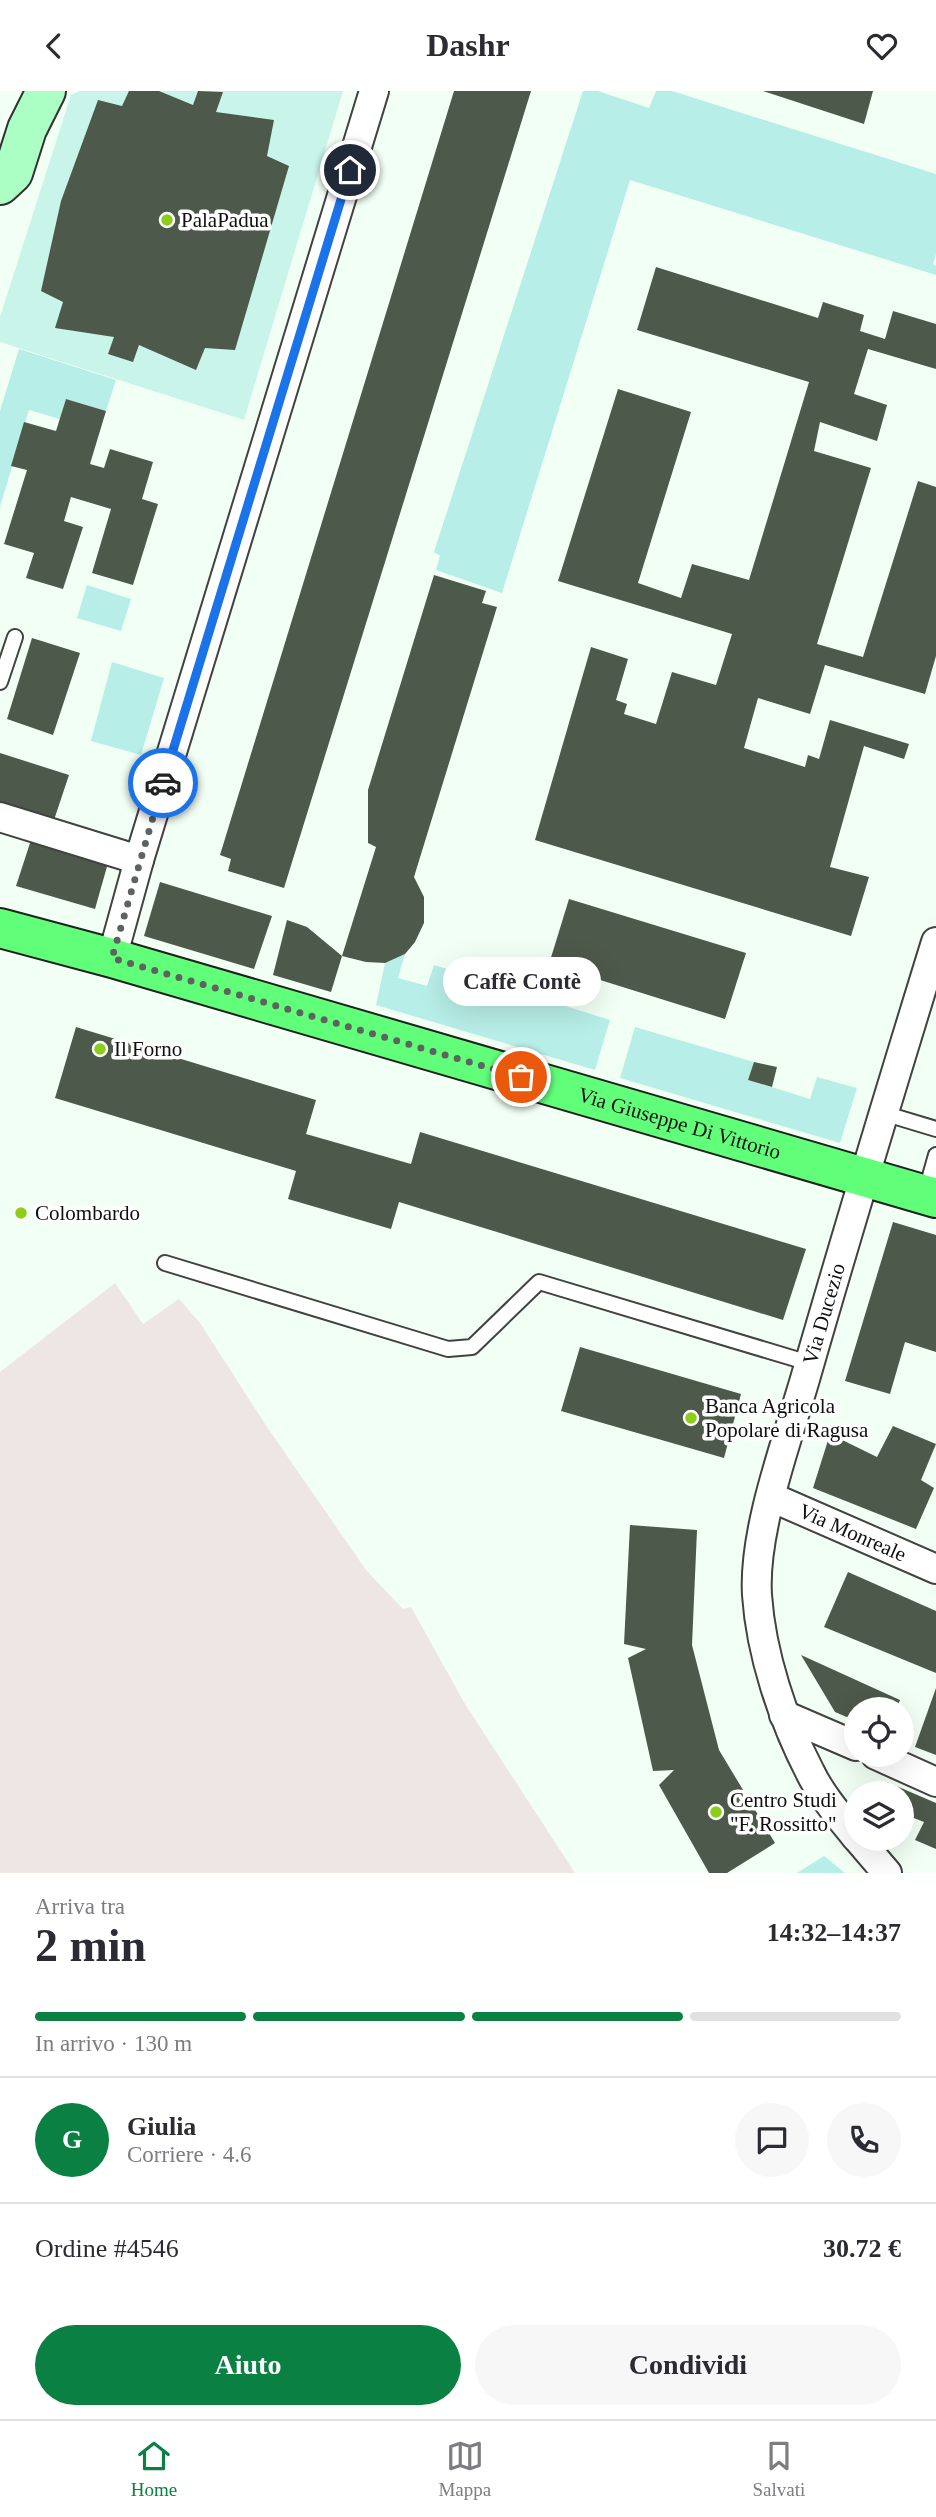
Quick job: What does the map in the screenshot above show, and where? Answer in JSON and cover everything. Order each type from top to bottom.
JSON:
[{"type":"main road","points":[[0,185],[13,173],[27,129],[46,91]]},
{"type":"main road","name":"Via Giuseppe Di Vittorio","points":[[7,928],[930,1196]]},
{"type":"street","points":[[112,958],[139,860],[374,91]]},
{"type":"street","points":[[0,817],[139,860]]},
{"type":"street","name":"Via Ducezio","points":[[844,1820],[811,1774],[784,1715],[762,1633],[757,1594],[759,1555],[771,1497],[809,1363],[936,942]]},
{"type":"street","name":"Via Monreale","points":[[771,1497],[936,1569]]},
{"type":"street","points":[[784,1715],[844,1742]]},
{"type":"street","points":[[903,1767],[936,1782]]},
{"type":"street","name":"Via Ducezio","points":[[867,1851],[883,1872]]},
{"type":"lane","points":[[0,683],[15,637]]},
{"type":"lane","points":[[883,1114],[936,1129]]},
{"type":"lane","points":[[930,1196],[936,1155]]},
{"type":"lane","points":[[165,1263],[448,1349],[472,1347],[540,1282],[809,1363]]},
{"type":"shaded area","name":"PalaPadua","points":[[80,91],[343,91],[244,420],[0,342],[0,317],[71,95]]},
{"type":"shaded area","points":[[583,91],[598,91],[649,108],[656,91],[672,91],[936,174],[936,254],[933,264],[936,266],[936,275],[630,180],[502,593],[436,570],[440,556],[434,552]]},
{"type":"shaded area","points":[[19,349],[116,380],[106,411],[66,399],[60,419],[29,410],[0,507],[0,411]]},
{"type":"shaded area","points":[[87,585],[131,599],[121,631],[77,618]]},
{"type":"shaded area","points":[[112,662],[164,678],[141,755],[91,741]]},
{"type":"shaded area","points":[[405,954],[398,978],[427,986],[434,965],[610,1020],[595,1070],[376,1005],[385,963]]},
{"type":"shaded area","points":[[635,1027],[754,1062],[749,1080],[810,1099],[817,1077],[857,1088],[840,1143],[620,1078]]},
{"type":"shaded area","points":[[115,1283],[143,1324],[179,1299],[200,1323],[267,1427],[366,1570],[403,1609],[411,1607],[465,1704],[575,1873],[0,1873],[0,1372]]},
{"type":"shaded area","points":[[824,1856],[845,1873],[797,1873]]},
{"type":"building","name":"PalaPadua","points":[[129,91],[159,91],[193,105],[198,91],[223,92],[216,112],[274,120],[267,156],[289,166],[235,350],[205,348],[196,370],[139,345],[133,362],[108,354],[114,337],[55,328],[63,302],[41,291],[61,201],[98,100],[122,106]]},
{"type":"building","points":[[454,91],[531,91],[284,888],[228,871],[231,859],[220,855]]},
{"type":"building","points":[[763,91],[873,91],[864,124]]},
{"type":"building","points":[[656,267],[818,318],[823,302],[864,315],[860,331],[885,339],[893,311],[936,324],[936,369],[868,349],[854,394],[887,405],[877,441],[820,422],[814,451],[871,468],[817,644],[863,657],[918,481],[936,487],[936,656],[925,694],[825,665],[810,714],[758,698],[744,748],[805,767],[808,755],[819,759],[830,720],[909,744],[904,759],[864,746],[830,867],[869,877],[851,936],[535,840],[591,647],[628,659],[616,700],[627,704],[624,714],[656,724],[672,672],[716,685],[732,634],[558,581],[618,389],[691,412],[638,583],[681,598],[692,564],[749,580],[809,382],[637,330]]},
{"type":"building","points":[[66,399],[106,411],[90,464],[104,468],[110,449],[153,462],[142,499],[158,504],[133,585],[92,573],[111,509],[71,497],[64,521],[83,527],[63,589],[26,578],[34,553],[4,544],[27,470],[11,466],[24,422],[56,431]]},
{"type":"building","points":[[434,575],[486,591],[482,603],[497,607],[414,877],[424,897],[424,923],[415,942],[405,954],[385,963],[342,956],[376,847],[368,843],[368,790]]},
{"type":"building","points":[[32,638],[80,653],[53,735],[7,719]]},
{"type":"building","points":[[0,753],[69,775],[54,820],[0,803]]},
{"type":"building","points":[[31,840],[108,863],[95,909],[16,886]]},
{"type":"building","points":[[160,882],[272,916],[254,969],[144,936]]},
{"type":"building","points":[[569,899],[746,953],[725,1019],[549,964]]},
{"type":"building","points":[[287,920],[307,927],[342,956],[331,992],[273,975]]},
{"type":"building","points":[[76,1027],[316,1100],[306,1134],[411,1164],[420,1132],[806,1249],[783,1320],[399,1202],[391,1229],[288,1199],[296,1171],[55,1098]]},
{"type":"building","points":[[754,1062],[777,1067],[772,1087],[748,1080]]},
{"type":"building","points":[[893,1222],[936,1235],[936,1352],[905,1342],[890,1394],[845,1381]]},
{"type":"building","points":[[580,1347],[741,1394],[724,1458],[561,1411]]},
{"type":"building","points":[[893,1426],[936,1444],[921,1480],[934,1488],[916,1529],[813,1488],[830,1434],[877,1457]]},
{"type":"building","points":[[630,1525],[697,1530],[692,1645],[719,1750],[775,1843],[727,1873],[709,1873],[659,1785],[674,1770],[653,1771],[628,1658],[646,1649],[624,1644]]},
{"type":"building","points":[[848,1572],[936,1611],[936,1673],[824,1627]]},
{"type":"building","points":[[801,1655],[893,1697],[844,1697],[844,1716],[835,1712]]},
{"type":"building","points":[[936,1688],[936,1755],[915,1747]]},
{"type":"building","points":[[914,1794],[936,1803],[936,1849],[915,1840],[924,1822],[914,1818]]},
{"type":"way so far","points":[[163,783],[112,958],[521,1077]]},
{"type":"place","name":"PalaPadua","points":[[167,220]]},
{"type":"place","name":"Il Forno","points":[[100,1049]]},
{"type":"place","name":"Caffè Contè","points":[[521,1077]]},
{"type":"place","name":"Colombardo","points":[[21,1213]]},
{"type":"place","name":"Banca Agricola Popolare di Ragusa","points":[[691,1418]]},
{"type":"place","name":"Centro Studi \"F. Rossitto\"","points":[[716,1812]]},
{"type":"route","points":[[163,783],[350,170]]}]
